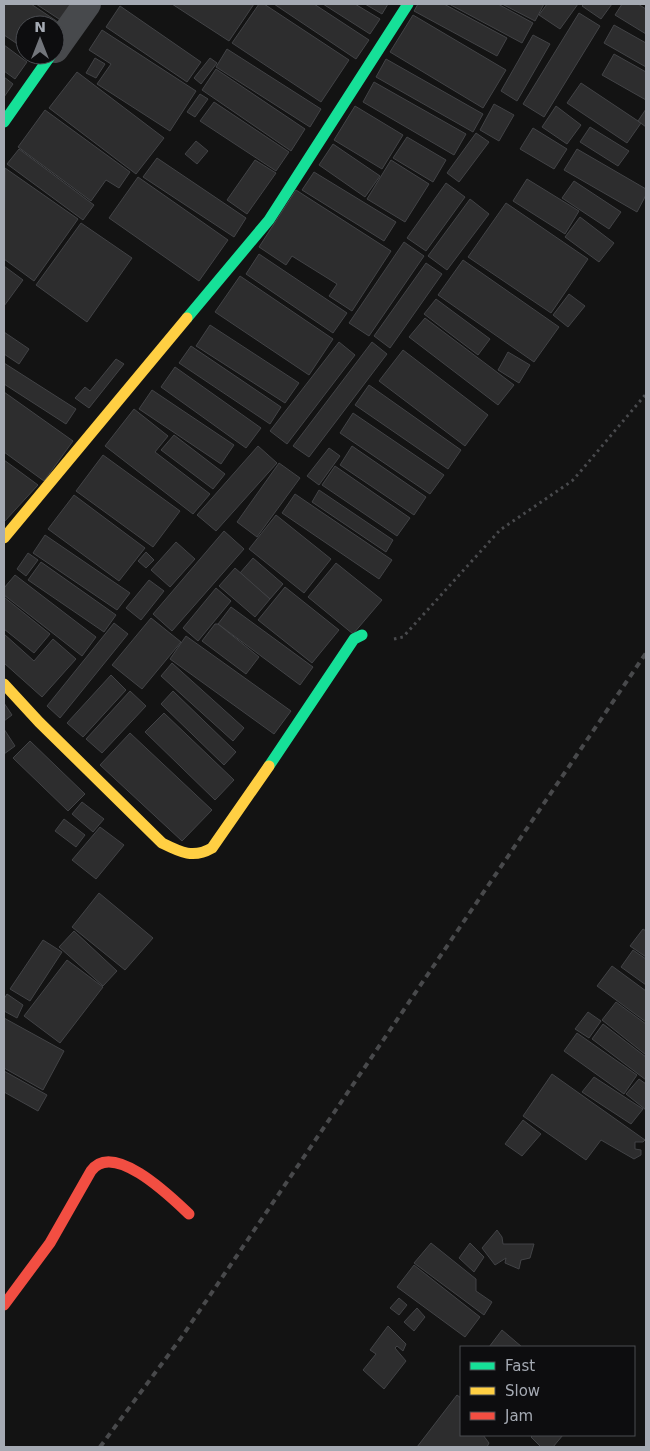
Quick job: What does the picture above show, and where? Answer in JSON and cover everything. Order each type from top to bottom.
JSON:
[{"type":"street","points":[[65,35],[87,4]]},
{"type":"street","points":[[4,538],[269,220],[408,4]]},
{"type":"street","points":[[4,122],[44,65]]},
{"type":"street","points":[[4,684],[162,843],[185,854],[195,856],[204,854],[212,848],[354,639],[362,635]]},
{"type":"street","points":[[4,1305],[50,1243],[92,1167],[98,1162],[110,1160],[134,1170],[170,1196],[189,1214]]},
{"type":"path","points":[[362,635],[389,640],[402,637],[500,530],[572,481],[646,394]]},
{"type":"building","points":[[4,4],[31,4],[48,15],[15,15],[15,42],[4,35]]},
{"type":"building","points":[[36,4],[73,4],[65,16],[53,15]]},
{"type":"building","points":[[172,4],[254,4],[229,41]]},
{"type":"building","points":[[259,4],[264,4],[349,60],[321,102],[232,43]]},
{"type":"building","points":[[274,4],[314,4],[369,40],[356,59]]},
{"type":"building","points":[[323,4],[355,4],[380,19],[370,34]]},
{"type":"building","points":[[365,4],[388,4],[382,14]]},
{"type":"building","points":[[418,4],[444,4],[507,38],[497,56],[414,11]]},
{"type":"building","points":[[449,4],[498,4],[533,23],[522,43]]},
{"type":"building","points":[[502,4],[544,4],[535,21]]},
{"type":"building","points":[[547,4],[578,4],[560,29],[539,15]]},
{"type":"building","points":[[584,4],[612,4],[601,19],[582,6]]},
{"type":"building","points":[[622,4],[638,4],[646,9],[646,34],[615,15]]},
{"type":"building","points":[[120,6],[201,62],[187,82],[106,27]]},
{"type":"building","points":[[579,13],[600,26],[544,117],[523,104]]},
{"type":"building","points":[[413,15],[506,70],[483,108],[390,52]]},
{"type":"building","points":[[614,25],[646,43],[646,67],[604,43]]},
{"type":"building","points":[[102,30],[196,91],[170,131],[97,84],[111,64],[89,50]]},
{"type":"building","points":[[533,35],[550,44],[517,101],[501,91]]},
{"type":"building","points":[[4,45],[15,53],[15,65],[25,65],[15,79],[4,71]]},
{"type":"building","points":[[227,49],[321,109],[310,127],[216,67]]},
{"type":"building","points":[[614,54],[646,72],[646,100],[602,75]]},
{"type":"building","points":[[95,58],[105,64],[96,78],[86,73]]},
{"type":"building","points":[[210,58],[217,63],[201,84],[194,78]]},
{"type":"building","points":[[386,59],[483,114],[473,132],[376,77]]},
{"type":"building","points":[[216,69],[305,129],[291,151],[202,90]]},
{"type":"building","points":[[77,72],[164,138],[136,174],[49,108]]},
{"type":"building","points":[[4,77],[13,84],[4,97]]},
{"type":"building","points":[[374,82],[466,134],[454,155],[363,102]]},
{"type":"building","points":[[581,83],[641,123],[627,143],[567,103]]},
{"type":"building","points":[[200,94],[208,99],[195,117],[187,112]]},
{"type":"building","points":[[214,102],[289,152],[276,171],[200,121]]},
{"type":"building","points":[[494,104],[514,115],[499,141],[480,130]]},
{"type":"building","points":[[355,106],[403,135],[382,169],[334,140]]},
{"type":"building","points":[[556,106],[581,125],[567,144],[542,127]]},
{"type":"building","points":[[646,109],[646,127],[638,121]]},
{"type":"building","points":[[45,110],[130,172],[119,188],[106,180],[91,201],[18,147]]},
{"type":"building","points":[[590,127],[629,151],[618,166],[580,142]]},
{"type":"building","points":[[533,128],[567,149],[554,169],[520,149]]},
{"type":"building","points":[[476,133],[489,142],[459,182],[447,173]]},
{"type":"building","points":[[407,137],[446,160],[433,182],[393,158]]},
{"type":"building","points":[[196,141],[208,151],[197,164],[185,154]]},
{"type":"building","points":[[333,144],[380,176],[365,197],[319,165]]},
{"type":"building","points":[[19,149],[94,205],[83,220],[7,164]]},
{"type":"building","points":[[577,149],[646,189],[646,195],[637,212],[564,170]]},
{"type":"building","points":[[157,158],[246,218],[234,237],[143,177]]},
{"type":"building","points":[[255,160],[276,173],[247,214],[227,200]]},
{"type":"building","points":[[391,160],[429,184],[405,222],[367,199]]},
{"type":"building","points":[[5,168],[78,219],[34,281],[4,259]]},
{"type":"building","points":[[314,172],[396,222],[384,241],[302,190]]},
{"type":"building","points":[[138,177],[228,240],[199,281],[109,218]]},
{"type":"building","points":[[527,179],[579,211],[565,234],[513,201]]},
{"type":"building","points":[[574,181],[621,212],[609,229],[562,198]]},
{"type":"building","points":[[446,183],[465,197],[426,251],[407,238]]},
{"type":"building","points":[[296,190],[391,251],[352,311],[329,296],[337,284],[292,256],[286,265],[259,247]]},
{"type":"building","points":[[470,199],[489,214],[447,270],[428,256]]},
{"type":"building","points":[[506,203],[588,259],[551,313],[468,257]]},
{"type":"building","points":[[580,217],[614,243],[599,262],[565,237]]},
{"type":"building","points":[[81,223],[132,258],[87,322],[36,285]]},
{"type":"building","points":[[404,242],[424,256],[369,336],[349,323]]},
{"type":"building","points":[[259,254],[347,313],[333,333],[246,274]]},
{"type":"building","points":[[463,260],[559,327],[534,362],[438,295]]},
{"type":"building","points":[[426,263],[442,274],[390,348],[374,336]]},
{"type":"building","points":[[4,266],[23,280],[4,306]]},
{"type":"building","points":[[240,276],[333,339],[309,375],[215,312]]},
{"type":"building","points":[[569,294],[585,306],[568,327],[553,315]]},
{"type":"building","points":[[436,299],[490,339],[478,355],[424,314]]},
{"type":"building","points":[[425,318],[514,385],[498,405],[409,337]]},
{"type":"building","points":[[210,325],[299,383],[285,403],[196,346]]},
{"type":"building","points":[[4,332],[29,349],[19,364],[4,354]]},
{"type":"building","points":[[339,342],[355,355],[287,444],[270,431]]},
{"type":"building","points":[[372,342],[387,354],[309,457],[293,446]]},
{"type":"building","points":[[191,346],[281,407],[270,424],[179,363]]},
{"type":"building","points":[[403,350],[488,415],[465,446],[379,381]]},
{"type":"building","points":[[508,352],[530,365],[519,383],[498,370]]},
{"type":"building","points":[[116,359],[124,364],[89,408],[75,398],[85,387],[90,391]]},
{"type":"building","points":[[4,363],[76,409],[66,424],[4,384]]},
{"type":"building","points":[[175,367],[261,428],[246,448],[161,387]]},
{"type":"building","points":[[369,385],[461,450],[448,469],[355,405]]},
{"type":"building","points":[[152,390],[234,445],[221,464],[139,409]]},
{"type":"building","points":[[4,392],[73,441],[44,481],[4,452]]},
{"type":"building","points":[[134,409],[168,436],[155,452],[210,494],[193,514],[105,446]]},
{"type":"building","points":[[353,413],[444,475],[430,494],[340,433]]},
{"type":"building","points":[[174,435],[225,474],[213,489],[161,450]]},
{"type":"building","points":[[258,446],[277,463],[216,531],[197,515]]},
{"type":"building","points":[[352,446],[426,497],[414,515],[340,465]]},
{"type":"building","points":[[329,448],[340,456],[319,485],[307,476]]},
{"type":"building","points":[[103,455],[180,511],[153,547],[76,491]]},
{"type":"building","points":[[4,460],[38,485],[4,522]]},
{"type":"building","points":[[279,463],[300,478],[257,537],[237,522]]},
{"type":"building","points":[[335,466],[410,518],[397,536],[322,485]]},
{"type":"building","points":[[319,490],[393,540],[386,552],[312,502]]},
{"type":"building","points":[[295,494],[392,560],[379,579],[282,513]]},
{"type":"building","points":[[74,495],[145,548],[119,581],[48,529]]},
{"type":"building","points":[[276,515],[331,559],[304,593],[249,549]]},
{"type":"building","points":[[224,531],[244,549],[172,631],[153,614]]},
{"type":"building","points":[[45,535],[130,593],[117,610],[33,553]]},
{"type":"building","points":[[176,542],[195,559],[170,587],[151,570]]},
{"type":"building","points":[[146,552],[154,560],[146,568],[138,561]]},
{"type":"building","points":[[28,553],[38,560],[26,576],[17,569]]},
{"type":"building","points":[[253,558],[283,584],[270,599],[240,573]]},
{"type":"building","points":[[41,562],[116,615],[104,632],[28,580]]},
{"type":"building","points":[[336,563],[382,600],[353,634],[308,597]]},
{"type":"building","points":[[235,568],[270,599],[255,617],[219,586]]},
{"type":"building","points":[[15,575],[96,637],[82,656],[4,595],[4,588]]},
{"type":"building","points":[[149,580],[164,591],[141,620],[126,608]]},
{"type":"building","points":[[285,587],[339,630],[312,663],[258,620]]},
{"type":"building","points":[[216,588],[231,601],[198,641],[183,628]]},
{"type":"building","points":[[4,597],[50,634],[34,653],[4,629]]},
{"type":"building","points":[[231,607],[313,667],[300,685],[218,624]]},
{"type":"building","points":[[151,618],[181,642],[142,689],[112,665]]},
{"type":"building","points":[[114,623],[128,634],[60,718],[47,706]]},
{"type":"building","points":[[215,624],[218,624],[259,657],[246,674],[202,641]]},
{"type":"building","points":[[4,634],[34,661],[53,639],[76,659],[42,697],[4,663]]},
{"type":"building","points":[[186,636],[291,711],[274,734],[170,659]]},
{"type":"building","points":[[172,663],[244,728],[233,741],[161,676]]},
{"type":"building","points":[[111,675],[126,690],[83,737],[67,723]]},
{"type":"building","points":[[130,691],[146,706],[102,753],[86,739]]},
{"type":"building","points":[[173,691],[236,752],[224,765],[161,704]]},
{"type":"building","points":[[4,703],[12,715],[4,721]]},
{"type":"building","points":[[164,713],[234,780],[215,800],[145,732]]},
{"type":"building","points":[[4,729],[15,746],[4,754]]},
{"type":"building","points":[[130,733],[212,810],[182,841],[100,765]]},
{"type":"building","points":[[30,741],[85,794],[68,811],[13,758]]},
{"type":"building","points":[[82,802],[104,819],[93,832],[72,814]]},
{"type":"building","points":[[64,819],[85,835],[76,847],[55,831]]},
{"type":"building","points":[[100,827],[124,845],[96,879],[72,860]]},
{"type":"building","points":[[99,893],[153,938],[125,970],[72,927]]},
{"type":"building","points":[[643,929],[646,931],[646,957],[630,946]]},
{"type":"building","points":[[74,931],[117,971],[103,986],[59,947]]},
{"type":"building","points":[[43,940],[62,952],[30,1001],[10,989]]},
{"type":"building","points":[[633,950],[646,959],[646,985],[621,967]]},
{"type":"building","points":[[67,960],[103,987],[60,1043],[24,1016]]},
{"type":"building","points":[[612,966],[646,991],[646,1022],[597,986]]},
{"type":"building","points":[[7,994],[23,1005],[17,1018],[4,1011],[4,999]]},
{"type":"building","points":[[616,1002],[646,1024],[646,1055],[602,1020]]},
{"type":"building","points":[[588,1012],[601,1021],[589,1038],[575,1029]]},
{"type":"building","points":[[4,1018],[64,1051],[43,1090],[4,1068]]},
{"type":"building","points":[[603,1024],[646,1057],[646,1080],[592,1039]]},
{"type":"building","points":[[577,1033],[637,1075],[624,1094],[564,1051]]},
{"type":"building","points":[[4,1071],[47,1095],[38,1111],[4,1092]]},
{"type":"building","points":[[552,1074],[645,1140],[643,1142],[635,1142],[635,1149],[641,1150],[641,1155],[634,1159],[601,1140],[586,1160],[523,1116]]},
{"type":"building","points":[[594,1077],[643,1109],[631,1124],[582,1092]]},
{"type":"building","points":[[639,1079],[646,1084],[646,1110],[626,1094]]},
{"type":"building","points":[[523,1120],[541,1134],[522,1156],[505,1144]]},
{"type":"building","points":[[497,1230],[502,1237],[503,1244],[534,1244],[530,1258],[521,1260],[519,1269],[505,1263],[506,1258],[495,1265],[482,1248]]},
{"type":"building","points":[[431,1243],[476,1279],[476,1291],[492,1302],[484,1315],[414,1263]]},
{"type":"building","points":[[470,1243],[484,1257],[474,1272],[459,1258]]},
{"type":"building","points":[[414,1265],[480,1317],[465,1337],[397,1287]]},
{"type":"building","points":[[399,1298],[407,1305],[399,1315],[390,1308]]},
{"type":"building","points":[[417,1308],[425,1317],[414,1331],[404,1322]]},
{"type":"building","points":[[388,1326],[406,1344],[403,1351],[397,1346],[395,1348],[406,1361],[384,1389],[363,1370],[376,1354],[370,1350]]},
{"type":"building","points":[[502,1330],[521,1346],[490,1346]]},
{"type":"building","points":[[457,1395],[460,1397],[460,1436],[484,1436],[489,1443],[487,1447],[417,1447]]},
{"type":"building","points":[[562,1436],[553,1447],[541,1447],[531,1437]]},
{"type":"railway","points":[[100,1447],[181,1338],[646,653]]},
{"type":"traffic: fast","points":[[187,318],[269,220],[408,4]]},
{"type":"traffic: fast","points":[[4,122],[44,65]]},
{"type":"traffic: fast","points":[[269,766],[354,639],[362,635]]},
{"type":"traffic: slow","points":[[4,538],[187,318]]},
{"type":"traffic: slow","points":[[4,684],[39,722],[162,843],[187,853],[199,853],[212,848],[269,766]]},
{"type":"traffic: jam","points":[[4,1305],[50,1243],[91,1171],[101,1163],[113,1162],[127,1166],[142,1174],[189,1214]]}]
